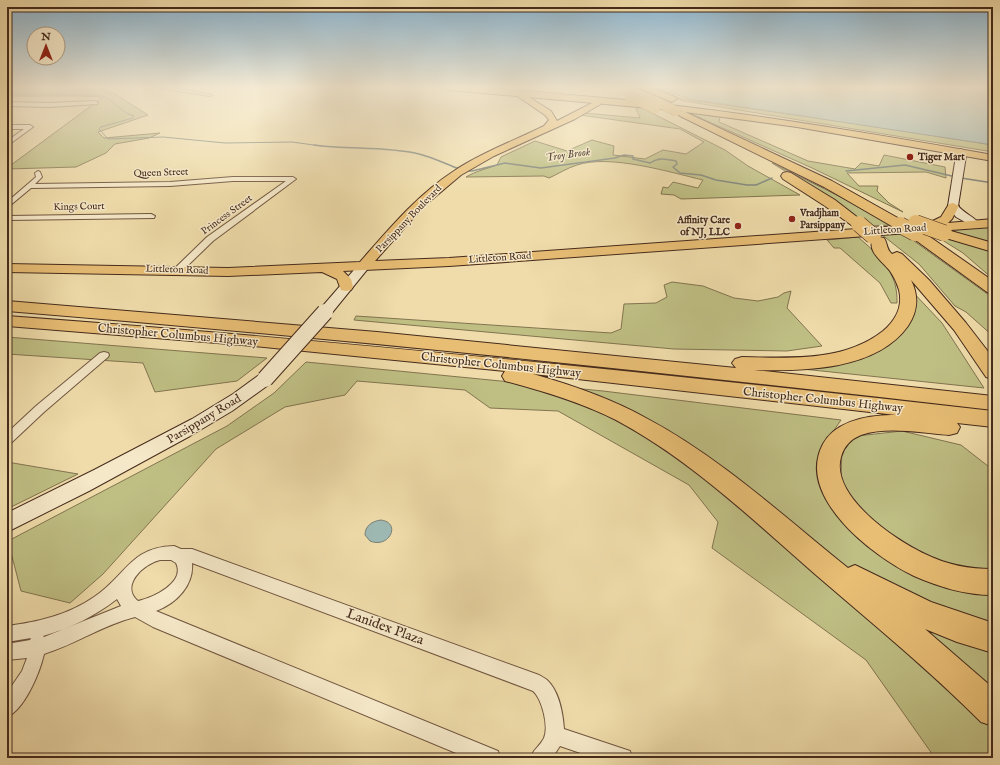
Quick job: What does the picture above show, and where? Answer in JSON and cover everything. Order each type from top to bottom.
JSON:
[{"type":"highway","points":[[683,123],[739,150],[800,184],[859,224],[930,289],[966,333],[993,372]]},
{"type":"highway","points":[[700,123],[828,184],[900,224],[944,233],[991,248]]},
{"type":"highway","points":[[786,123],[992,157]]},
{"type":"highway","points":[[799,123],[992,157]]},
{"type":"highway","points":[[828,184],[844,188],[919,228],[993,289]]},
{"type":"highway","points":[[675,367],[698,360],[777,363],[826,360],[860,352],[882,341],[892,334],[900,325],[906,313],[908,298],[902,279],[895,267],[881,250],[876,238]]},
{"type":"highway","name":"Christopher Columbus Highway","points":[[7,306],[356,335],[675,367],[993,403]]},
{"type":"highway","name":"Christopher Columbus Highway","points":[[7,321],[220,338],[487,363],[993,420]]},
{"type":"highway","points":[[487,363],[509,376],[545,384],[581,396],[637,422],[656,433],[695,460],[773,523],[927,650],[993,710]]},
{"type":"highway","points":[[993,430],[919,425],[881,424],[865,426],[848,432],[839,439],[830,452],[828,464],[829,475],[834,489],[842,503],[866,531],[903,557],[923,567],[969,581],[993,582]]},
{"type":"highway","points":[[773,523],[826,560],[893,600],[948,624],[993,638]]},
{"type":"main road","points":[[548,128],[551,123]]},
{"type":"main road","name":"Parsippany Boulevard","points":[[364,266],[415,210],[442,185],[463,170],[559,123]]},
{"type":"main road","points":[[919,228],[944,221],[953,206],[961,156],[960,152]]},
{"type":"main road","points":[[953,206],[957,213],[974,224]]},
{"type":"main road","name":"Littleton Road","points":[[7,268],[228,272],[325,268],[452,262],[993,223]]},
{"type":"main road","name":"Parsippany Road","points":[[7,523],[105,475],[228,406],[265,379],[364,266]]},
{"type":"main road","points":[[325,268],[343,276],[346,280],[346,287]]},
{"type":"street","points":[[7,127],[30,127],[7,144]]},
{"type":"street","points":[[7,206],[39,177],[38,173]]},
{"type":"street","name":"Queen Street","points":[[30,186],[170,184],[233,179],[293,179]]},
{"type":"street","name":"Princess Street","points":[[177,271],[210,239],[293,179]]},
{"type":"street","points":[[7,197],[17,197]]},
{"type":"street","name":"Kings Court","points":[[7,218],[151,216]]},
{"type":"street","points":[[7,440],[40,409],[104,355]]},
{"type":"street","name":"Lanidex Plaza","points":[[7,634],[40,629],[61,623],[90,610],[113,593],[125,581],[135,567],[151,556],[174,553],[180,556],[192,556],[533,681],[541,686],[551,706],[554,735]]},
{"type":"street","points":[[7,652],[38,647],[65,638],[110,617],[163,600],[178,587],[185,573],[186,566],[180,556]]},
{"type":"street","points":[[125,581],[123,595],[126,600],[136,609],[159,621],[491,758]]},
{"type":"street","points":[[7,708],[31,674],[38,647],[40,629]]},
{"type":"street","points":[[538,758],[549,748],[554,735],[624,758]]},
{"type":"green space","points":[[68,123],[125,123],[98,132],[104,138],[160,133],[149,138],[115,144],[106,153],[76,167],[7,168]]},
{"type":"green space","points":[[635,123],[671,123],[725,150],[748,166],[800,195],[681,199],[674,195],[661,194],[663,187],[668,188],[673,182],[698,188],[703,180],[640,165],[606,162],[590,162],[577,165],[549,178],[544,176],[466,177],[497,165],[501,157],[535,141],[567,151],[592,140],[614,146],[613,155],[645,159],[663,150],[686,154],[704,142],[680,129]]},
{"type":"green space","points":[[711,123],[721,123],[808,161],[855,169],[861,163],[879,166],[884,155],[945,167],[946,178],[926,172],[847,173],[859,186],[878,186],[877,191],[889,203],[903,212],[812,168]]},
{"type":"green space","points":[[815,123],[850,123],[993,145],[993,152]]},
{"type":"green space","points":[[772,163],[859,206],[890,225],[871,226]]},
{"type":"green space","points":[[993,227],[993,243],[950,231],[957,229]]},
{"type":"green space","points":[[935,232],[964,243],[993,251],[993,279],[963,253],[931,233]]},
{"type":"green space","points":[[903,233],[993,298],[993,336],[966,312],[955,306],[919,264],[881,234]]},
{"type":"green space","points":[[858,237],[874,251],[891,274],[897,292],[897,303],[891,303],[880,283],[840,248],[834,248],[827,240]]},
{"type":"green space","points":[[672,282],[703,286],[734,298],[758,301],[778,297],[791,291],[787,308],[822,346],[787,351],[674,349],[354,320],[356,316],[611,333],[621,329],[624,304],[656,303],[667,297],[664,285]]},
{"type":"green space","points":[[910,289],[942,323],[984,388],[793,368],[899,335]]},
{"type":"green space","points":[[7,337],[267,358],[237,381],[155,392],[143,363],[7,354]]},
{"type":"green space","points":[[306,362],[603,391],[841,420],[819,452],[827,501],[864,542],[993,593],[993,758],[935,758],[866,660],[712,548],[718,522],[689,485],[558,411],[490,408],[465,390],[357,381],[345,395],[285,407],[216,449],[103,574],[70,603],[21,591],[8,541],[227,426],[274,393]]},
{"type":"green space","points":[[902,431],[961,445],[993,470],[993,575],[936,563],[874,532],[841,480],[842,446],[857,436]]},
{"type":"green space","points":[[7,462],[78,474],[7,509]]},
{"type":"water","points":[[846,123],[993,123],[993,145]]},
{"type":"water","points":[[381,520],[387,522],[391,526],[392,530],[390,535],[383,542],[377,543],[370,541],[365,535],[366,529],[372,523]]},
{"type":"waterway","name":"Troy Brook","points":[[116,123],[99,129],[108,139],[163,137],[225,143],[292,142],[321,146]]},
{"type":"waterway","name":"Troy Brook","points":[[314,145],[393,150],[419,154],[459,169]]},
{"type":"waterway","name":"Troy Brook","points":[[466,171],[472,171],[505,163],[541,168],[615,158],[624,155],[633,156],[633,159],[650,163],[660,159],[676,161],[677,164],[673,167],[680,173],[701,175],[716,180],[747,185],[756,185],[772,178]]},
{"type":"waterway","name":"Troy Brook","points":[[846,171],[905,165],[956,177]]},
{"type":"waterway","name":"Troy Brook","points":[[961,178],[993,183]]},
{"type":"place","name":"Tiger Mart","points":[[910,157]]},
{"type":"place","name":"Vradjham Parsippany","points":[[792,219]]},
{"type":"place","name":"Affinity Care of NJ, LLC","points":[[738,226]]}]
